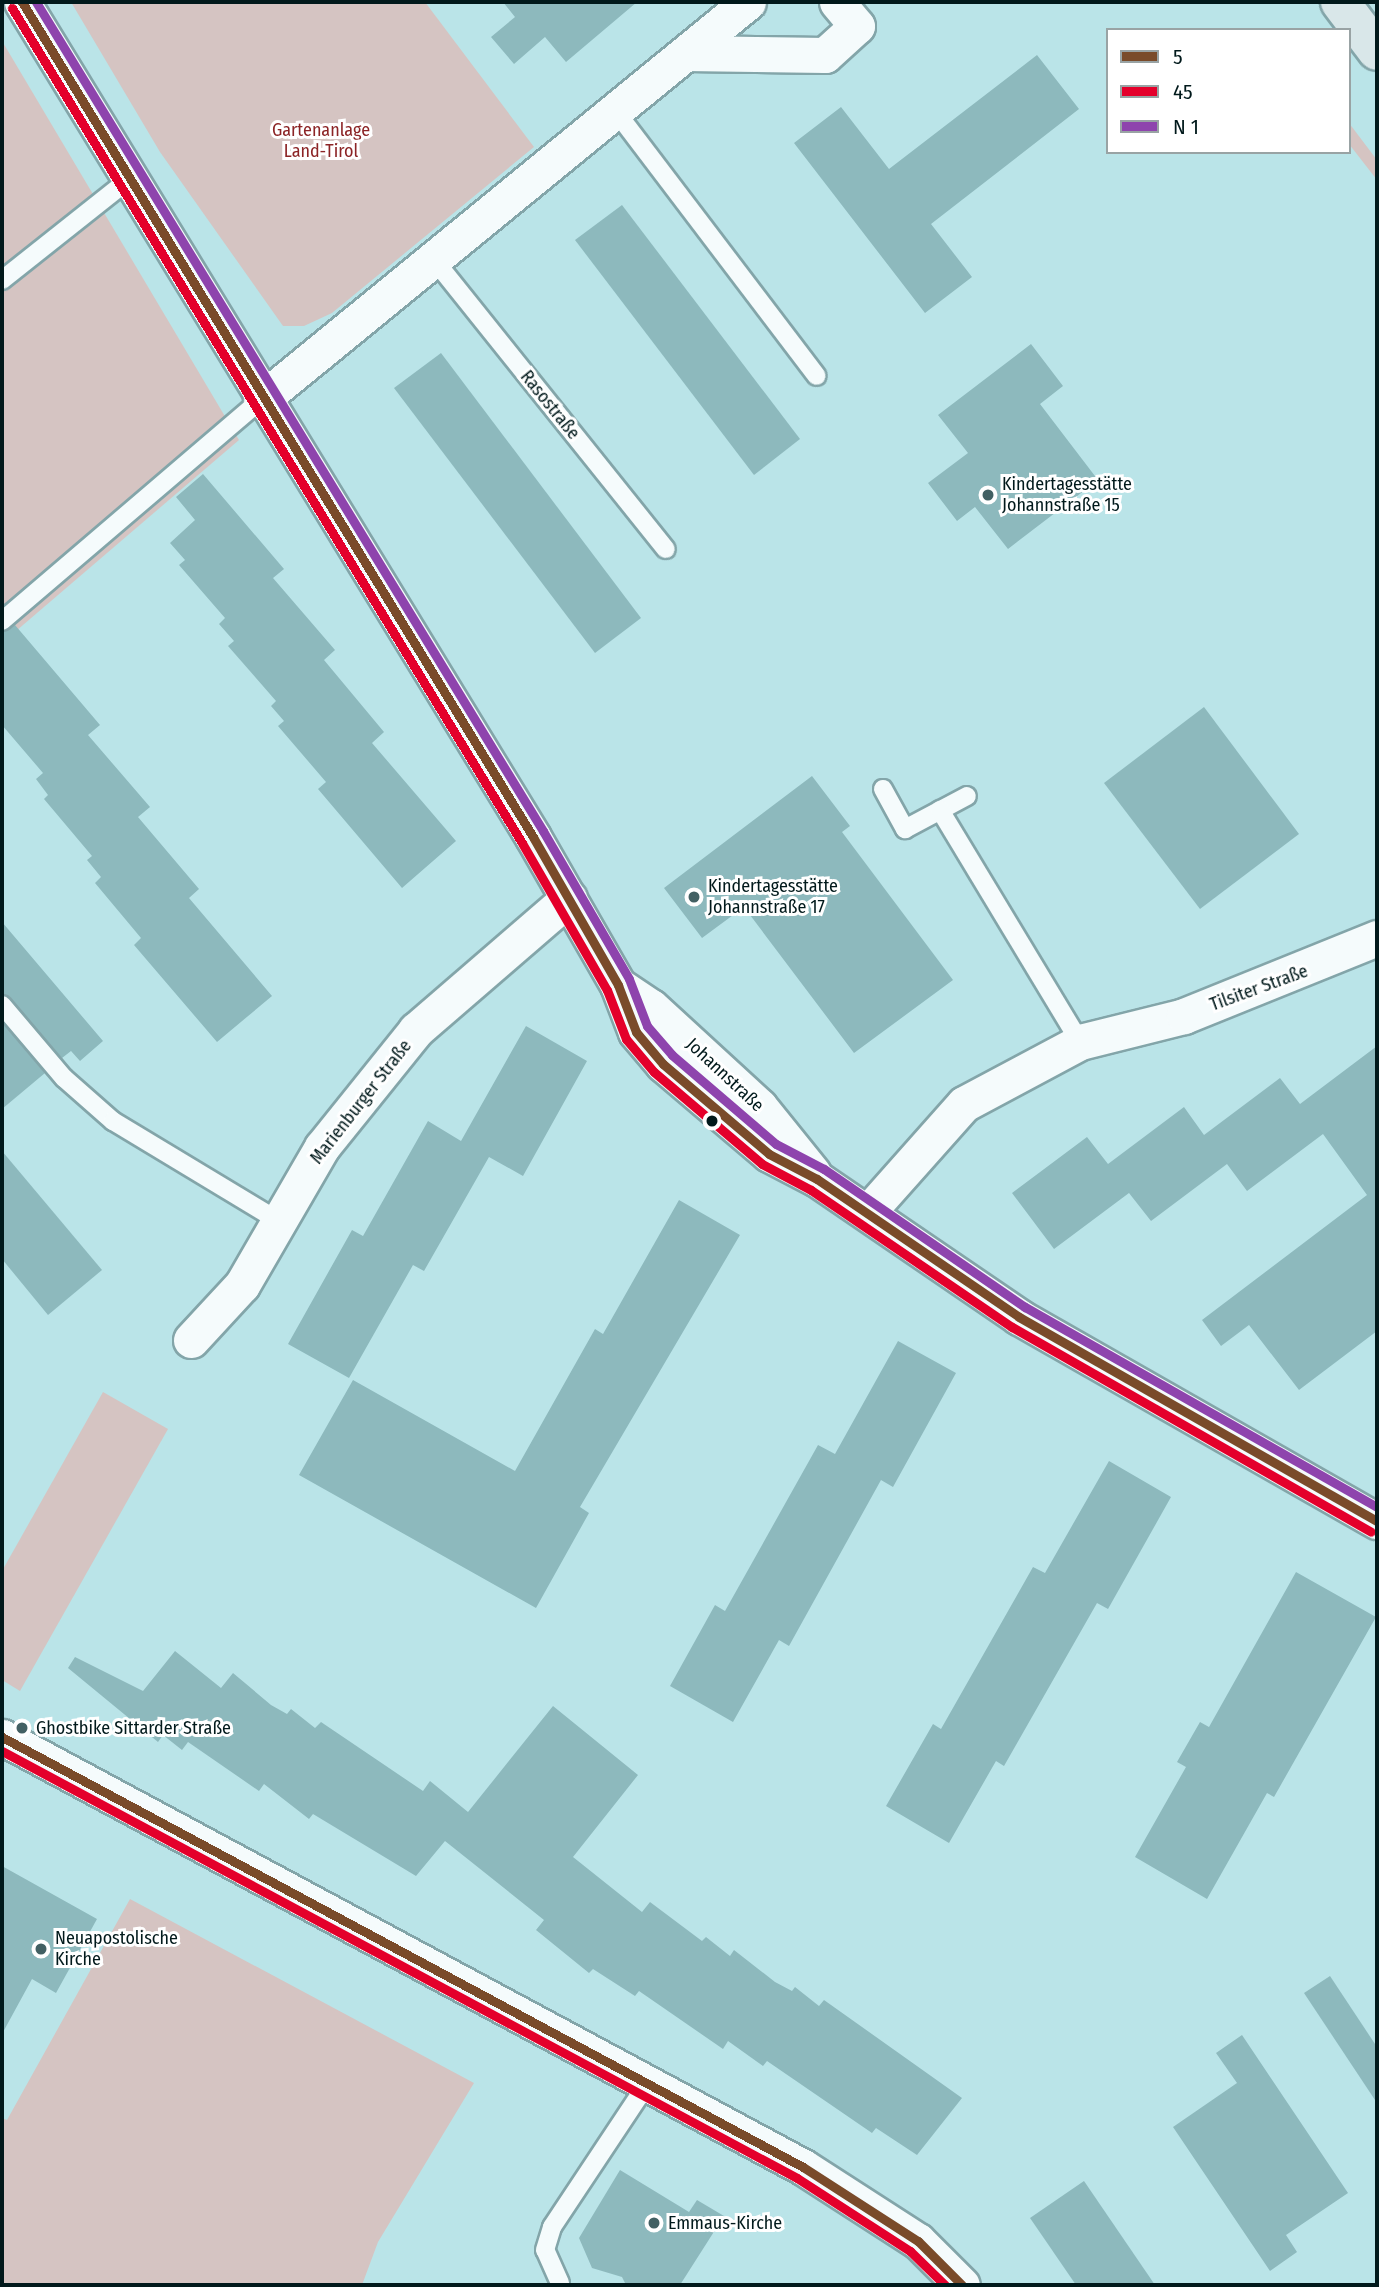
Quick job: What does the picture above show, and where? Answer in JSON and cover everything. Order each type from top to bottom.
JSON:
[{"type":"main road","points":[[1340,2],[1377,51]]},
{"type":"street","name":"Johannstraße","points":[[22,2],[127,181],[569,898],[618,985],[651,1007],[759,1106],[817,1179],[1020,1317],[1377,1521]]},
{"type":"street","points":[[261,400],[435,261],[614,109],[748,2]]},
{"type":"street","points":[[686,53],[825,55],[857,26],[837,2]]},
{"type":"street","name":"Marienburger Straße","points":[[191,1340],[242,1285],[322,1147],[416,1030],[569,898]]},
{"type":"street","name":"Tilsiter Straße","points":[[868,1212],[964,1104],[1080,1042],[1184,1016],[1377,938]]},
{"type":"street","points":[[2,1737],[803,2167],[918,2241],[962,2285]]},
{"type":"lane","points":[[614,109],[817,376]]},
{"type":"lane","points":[[2,280],[127,181]]},
{"type":"lane","name":"Rasostraße","points":[[435,261],[666,549]]},
{"type":"lane","points":[[2,621],[261,400]]},
{"type":"lane","points":[[883,789],[905,829],[967,796]]},
{"type":"lane","points":[[940,810],[1080,1042]]},
{"type":"lane","points":[[2,1005],[64,1078],[113,1121],[279,1220]]},
{"type":"lane","points":[[560,2283],[545,2250],[552,2227],[647,2084]]},
{"type":"green space","name":"Gartenanlage Land-Tirol","points":[[71,2],[425,2],[534,147],[332,313],[304,326],[283,326],[160,152]]},
{"type":"green space","points":[[2,41],[239,440],[2,643]]},
{"type":"green space","points":[[1351,126],[1377,160],[1377,180],[1351,147]]},
{"type":"green space","points":[[103,1392],[168,1429],[20,1691],[2,1680],[2,1571]]},
{"type":"green space","points":[[130,1899],[474,2083],[378,2242],[362,2285],[2,2285],[2,2118],[7,2120]]},
{"type":"building","points":[[503,2],[637,2],[566,62],[545,37],[514,64],[491,37],[515,17]]},
{"type":"building","points":[[1037,55],[1079,109],[931,224],[972,277],[925,313],[794,143],[841,107],[889,169]]},
{"type":"building","points":[[622,205],[800,439],[754,475],[575,240]]},
{"type":"building","points":[[1031,344],[1063,386],[1040,404],[1098,480],[1008,549],[975,507],[957,521],[928,483],[968,453],[938,415]]},
{"type":"building","points":[[441,353],[641,618],[595,653],[394,388]]},
{"type":"building","points":[[203,474],[284,569],[273,578],[335,650],[324,660],[384,732],[372,743],[456,841],[402,888],[318,789],[326,782],[278,726],[284,721],[271,706],[276,701],[228,646],[234,641],[219,624],[225,618],[179,565],[185,560],[170,543],[195,520],[176,497]]},
{"type":"building","points":[[15,625],[100,725],[88,735],[150,807],[138,817],[199,889],[189,898],[272,996],[217,1042],[134,945],[141,938],[95,883],[101,877],[87,860],[92,856],[44,799],[48,795],[36,779],[43,773],[2,725],[2,632]]},
{"type":"building","points":[[1204,707],[1299,834],[1200,909],[1104,783]]},
{"type":"building","points":[[812,776],[850,826],[842,832],[953,980],[854,1053],[744,907],[702,938],[664,888]]},
{"type":"building","points":[[2,922],[103,1041],[80,1061],[71,1051],[62,1058],[2,994]]},
{"type":"building","points":[[2,1022],[45,1073],[2,1109]]},
{"type":"building","points":[[526,1026],[587,1061],[523,1176],[489,1157],[424,1271],[413,1265],[349,1378],[288,1344],[352,1230],[363,1236],[428,1121],[461,1141]]},
{"type":"building","points":[[1377,1046],[1377,1331],[1299,1390],[1249,1325],[1221,1346],[1202,1320],[1367,1195],[1323,1134],[1247,1191],[1227,1164],[1151,1221],[1129,1193],[1054,1249],[1012,1193],[1087,1137],[1108,1164],[1184,1107],[1204,1135],[1280,1078],[1300,1104]]},
{"type":"building","points":[[2,1151],[102,1270],[48,1315],[2,1259]]},
{"type":"building","points":[[679,1200],[740,1235],[580,1507],[589,1513],[536,1608],[299,1475],[353,1380],[515,1471],[595,1329],[603,1334]]},
{"type":"building","points":[[898,1341],[956,1373],[893,1487],[881,1480],[789,1646],[779,1640],[733,1722],[670,1686],[715,1605],[725,1611],[818,1445],[835,1454]]},
{"type":"building","points":[[1109,1461],[1171,1497],[1108,1609],[1097,1603],[1004,1766],[996,1761],[949,1843],[886,1806],[933,1724],[941,1729],[1033,1567],[1045,1573]]},
{"type":"building","points":[[1296,1572],[1376,1617],[1274,1797],[1267,1793],[1207,1899],[1135,1857],[1186,1767],[1177,1762],[1200,1722],[1209,1727]]},
{"type":"building","points":[[175,1651],[221,1688],[233,1673],[271,1705],[287,1714],[291,1709],[315,1728],[321,1722],[423,1791],[430,1781],[468,1812],[553,1706],[638,1775],[573,1857],[642,1912],[650,1902],[702,1941],[706,1937],[730,1956],[734,1950],[775,1982],[792,1991],[795,1987],[819,2006],[824,2000],[962,2098],[917,2155],[876,2128],[872,2133],[767,2061],[763,2066],[728,2041],[723,2049],[639,1991],[635,1996],[593,1969],[589,1973],[536,1930],[544,1920],[445,1841],[416,1876],[313,1814],[309,1819],[264,1784],[259,1791],[188,1742],[182,1750],[163,1735],[158,1742],[68,1668],[75,1657],[143,1691]]},
{"type":"building","name":"Neuapostolische Kirche","points":[[2,1866],[97,1919],[56,1993],[32,1979],[2,2034]]},
{"type":"building","points":[[1330,1976],[1377,2047],[1377,2103],[1304,1993]]},
{"type":"building","points":[[1242,2035],[1348,2193],[1286,2235],[1297,2252],[1270,2271],[1173,2127],[1237,2083],[1216,2053]]},
{"type":"building","name":"Emmaus-Kirche","points":[[620,2170],[689,2212],[697,2200],[724,2216],[680,2285],[626,2285],[622,2277],[592,2268],[579,2238]]},
{"type":"building","points":[[1084,2181],[1155,2285],[1076,2285],[1030,2218]]},
{"type":"transit line","name":"5","points":[[22,2],[533,837],[618,985],[636,1032],[663,1064],[769,1154],[817,1179],[1019,1317],[1377,1521]]},
{"type":"transit line","points":[[36,2],[543,831],[629,979],[647,1026],[672,1055],[776,1144],[824,1169],[1025,1307],[1377,1507]]},
{"type":"transit line","name":"45","points":[[12,8],[522,843],[607,990],[626,1039],[654,1072],[762,1164],[811,1190],[1012,1327],[1371,1532]]},
{"type":"transit line","name":"5","points":[[2,1737],[803,2167],[918,2241],[962,2285]]},
{"type":"transit line","name":"45","points":[[2,1751],[797,2178],[910,2251],[945,2285]]},
{"type":"place","name":"Kindertagesstätte Johannstraße 15","points":[[988,495]]},
{"type":"place","name":"Kindertagesstätte Johannstraße 17","points":[[694,897]]},
{"type":"place","name":"Ghostbike Sittarder Straße","points":[[22,1728]]},
{"type":"place","name":"Neuapostolische Kirche","points":[[41,1949]]},
{"type":"place","name":"Emmaus-Kirche","points":[[654,2223]]}]
